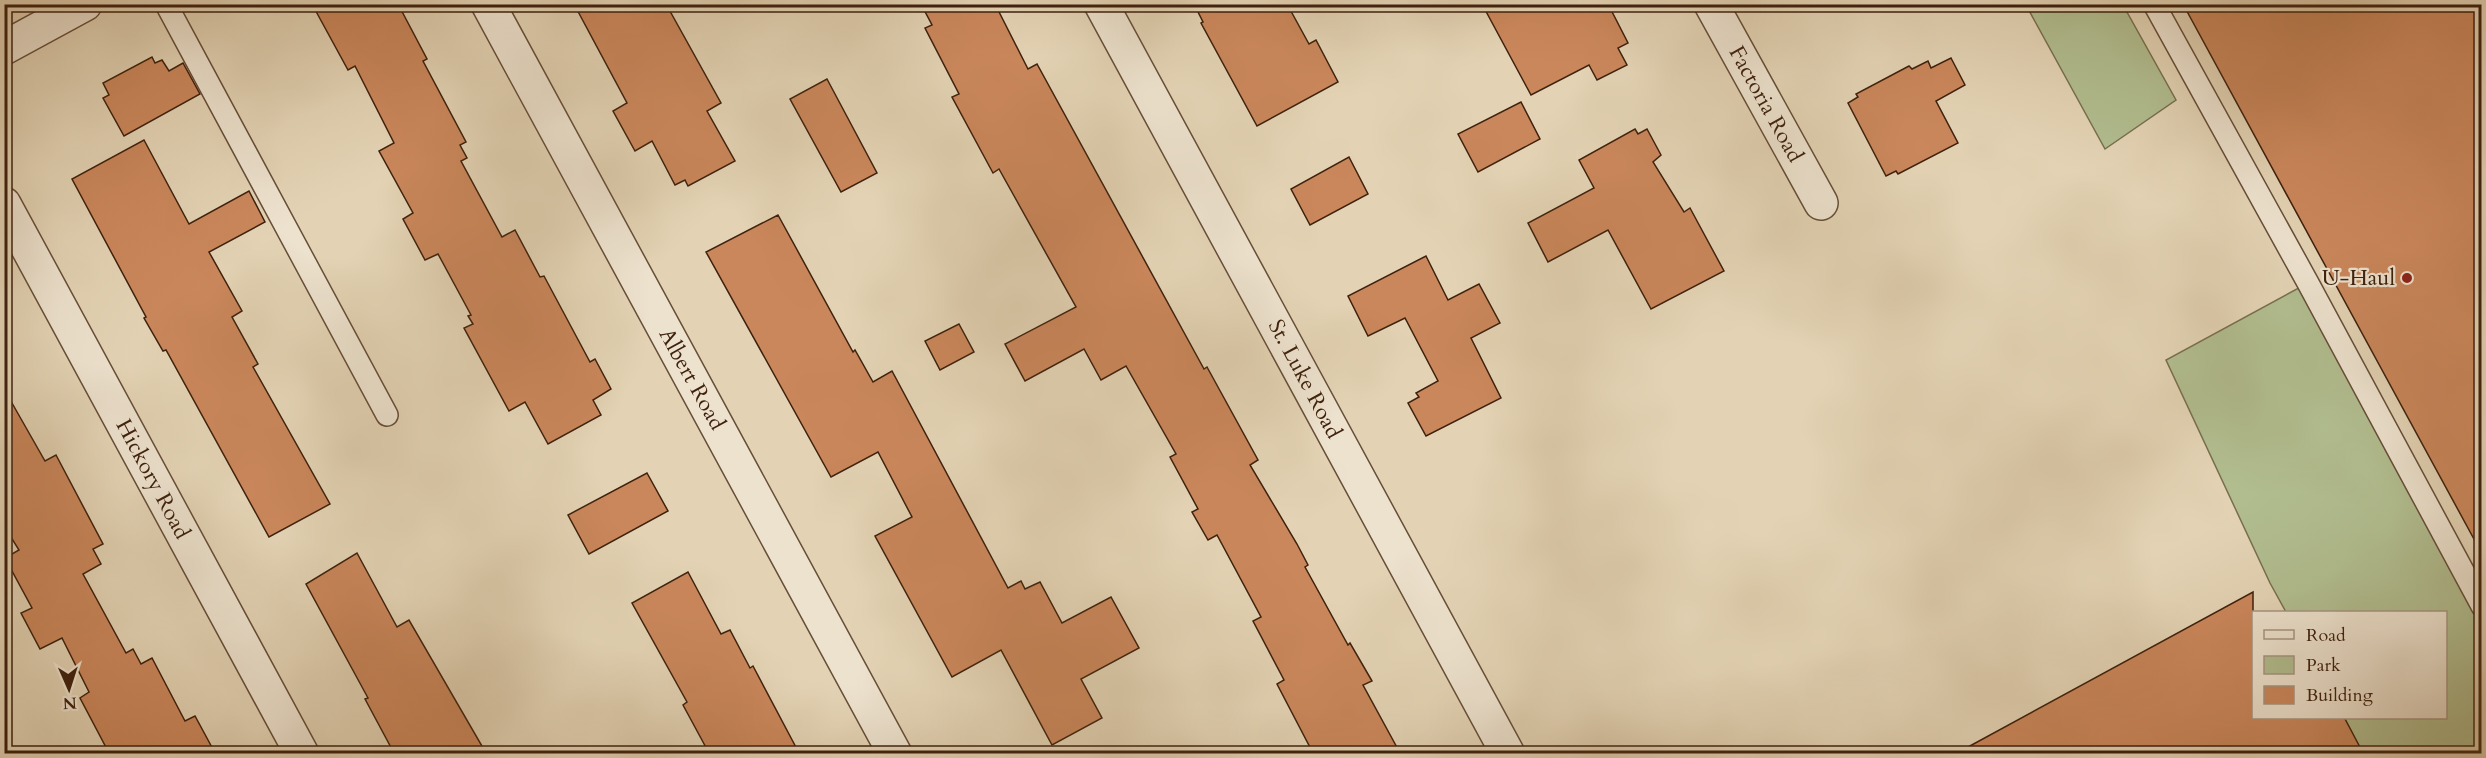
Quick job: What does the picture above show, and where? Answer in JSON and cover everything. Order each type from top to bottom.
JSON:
[{"type":"street","points":[[4,48],[85,4]]},
{"type":"street","name":"Albert Road","points":[[488,4],[895,753]]},
{"type":"street","name":"St. Luke Road","points":[[1101,4],[1508,753]]},
{"type":"street","name":"Factoria Road","points":[[1711,4],[1821,203]]},
{"type":"street","name":"Hickory Road","points":[[4,204],[302,753]]},
{"type":"lane","points":[[166,4],[387,415]]},
{"type":"lane","points":[[2154,4],[2308,283],[2481,606]]},
{"type":"green space","points":[[2026,5],[2123,5],[2176,100],[2105,149]]},
{"type":"green space","points":[[2308,283],[2481,606],[2481,753],[2363,753],[2345,719],[2447,719],[2447,611],[2285,611],[2270,583],[2166,360]]},
{"type":"building","points":[[312,4],[398,4],[427,59],[423,61],[466,142],[460,145],[467,158],[461,161],[502,237],[515,230],[540,277],[544,276],[590,362],[595,359],[611,389],[593,400],[601,415],[548,444],[525,402],[509,411],[464,328],[473,324],[468,316],[471,315],[438,254],[425,260],[403,219],[413,213],[379,151],[394,143],[355,66],[348,70]]},
{"type":"building","points":[[574,4],[666,4],[721,103],[707,111],[735,161],[688,186],[685,180],[675,185],[652,141],[635,151],[613,111],[627,103]]},
{"type":"building","points":[[921,4],[995,4],[1028,69],[1037,64],[1204,369],[1207,367],[1258,460],[1250,465],[1297,544],[1308,565],[1305,567],[1348,645],[1350,643],[1372,681],[1363,685],[1400,753],[1313,753],[1277,684],[1284,680],[1253,621],[1261,617],[1217,535],[1208,540],[1192,512],[1198,509],[1170,457],[1176,454],[1126,366],[1101,380],[1084,349],[1025,381],[1005,344],[1076,307],[999,169],[993,173],[952,97],[959,94],[925,28],[932,25]]},
{"type":"building","points":[[1194,4],[1287,4],[1309,44],[1316,40],[1338,82],[1257,126],[1201,23],[1203,22]]},
{"type":"building","points":[[1482,4],[1608,4],[1628,43],[1618,48],[1627,65],[1597,80],[1589,65],[1531,95]]},
{"type":"building","name":"U-Haul","points":[[2183,4],[2481,4],[2481,552]]},
{"type":"building","points":[[152,57],[155,63],[162,60],[169,71],[183,63],[200,94],[124,136],[103,98],[109,95],[103,83]]},
{"type":"building","points":[[1951,58],[1965,85],[1936,101],[1958,143],[1898,174],[1896,171],[1886,176],[1848,103],[1858,97],[1856,94],[1909,66],[1912,69],[1928,61],[1931,68]]},
{"type":"building","points":[[827,79],[877,173],[841,192],[790,99]]},
{"type":"building","points":[[1521,102],[1540,139],[1478,172],[1458,134]]},
{"type":"building","points":[[1635,129],[1638,134],[1647,129],[1661,155],[1653,162],[1684,212],[1690,208],[1724,271],[1651,309],[1608,230],[1548,262],[1528,223],[1594,188],[1579,160]]},
{"type":"building","points":[[144,140],[189,224],[249,191],[265,222],[209,252],[242,311],[232,317],[258,364],[253,367],[330,504],[269,537],[166,350],[163,351],[144,318],[146,317],[72,179]]},
{"type":"building","points":[[1349,157],[1368,194],[1310,225],[1291,189]]},
{"type":"building","points":[[778,215],[853,352],[855,350],[873,382],[892,371],[1008,588],[1021,581],[1025,589],[1040,582],[1062,623],[1111,597],[1139,648],[1081,679],[1102,718],[1052,745],[1001,650],[952,677],[875,536],[912,517],[878,452],[831,477],[706,252]]},
{"type":"building","points":[[1426,256],[1448,300],[1479,284],[1500,323],[1471,338],[1501,398],[1426,436],[1408,403],[1419,397],[1416,393],[1438,381],[1405,318],[1368,336],[1348,296]]},
{"type":"building","points":[[959,324],[974,352],[940,370],[925,341]]},
{"type":"building","points":[[4,389],[45,461],[56,455],[103,544],[93,549],[101,564],[83,574],[126,653],[133,649],[141,664],[152,658],[185,721],[195,716],[215,753],[109,753],[80,698],[89,692],[62,638],[40,649],[21,613],[32,608],[5,558],[19,550],[4,526]]},
{"type":"building","points":[[647,473],[668,511],[589,554],[568,515]]},
{"type":"building","points":[[357,553],[397,627],[409,620],[486,753],[394,753],[365,699],[368,698],[306,584]]},
{"type":"building","points":[[688,572],[721,634],[730,630],[750,668],[753,666],[799,753],[709,753],[683,705],[687,702],[632,603]]},
{"type":"building","points":[[2253,592],[2252,719],[2345,719],[2363,753],[1957,753]]},
{"type":"place","name":"U-Haul","points":[[2407,278]]}]
